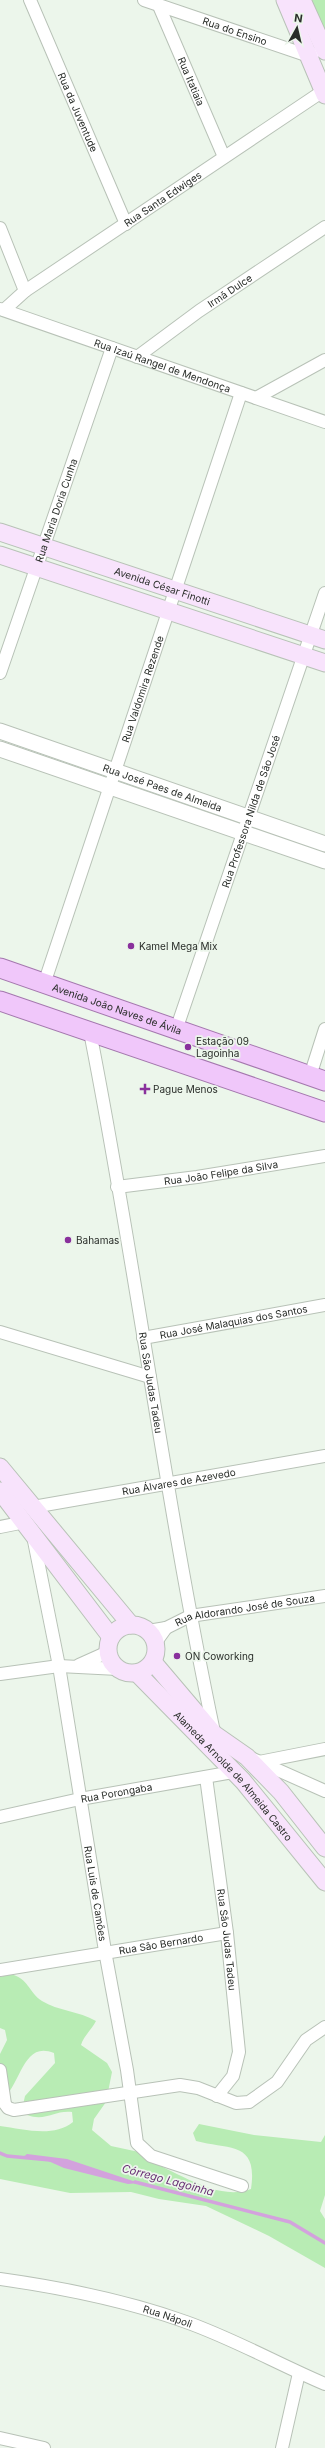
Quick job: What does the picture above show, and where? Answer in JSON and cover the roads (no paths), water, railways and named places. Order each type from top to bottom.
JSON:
[{"type":"main road","points":[[285,0],[321,51]]},
{"type":"main road","points":[[302,0],[321,51],[324,93]]},
{"type":"main road","name":"Avenida César Finotti","points":[[0,532],[44,548],[177,590],[318,638]]},
{"type":"main road","points":[[0,555],[325,664]]},
{"type":"main road","name":"Avenida João Naves de Ávila","points":[[0,968],[317,1078]]},
{"type":"main road","points":[[0,1001],[258,1087],[325,1112]]},
{"type":"main road","points":[[0,1467],[30,1520],[109,1645],[110,1660],[118,1669],[128,1674],[137,1674],[144,1671],[153,1662],[157,1651],[152,1637],[139,1626],[131,1625],[123,1627],[109,1645]]},
{"type":"main road","points":[[0,1491],[131,1625]]},
{"type":"main road","name":"Alameda Arnolde de Almeida Castro","points":[[153,1662],[214,1734],[253,1760],[325,1848]]},
{"type":"main road","name":"Alameda Arnolde de Almeida Castro","points":[[137,1674],[243,1781],[325,1882]]},
{"type":"street","name":"Rua da Juventude","points":[[30,0],[126,224]]},
{"type":"street","name":"Rua do Ensino","points":[[144,0],[159,6],[321,51]]},
{"type":"street","name":"Rua Itatiaia","points":[[159,6],[224,157]]},
{"type":"street","name":"Rua Santa Edwiges","points":[[2,309],[25,291],[224,157],[324,93]]},
{"type":"street","name":"Irmã Dulce","points":[[137,357],[199,311],[325,227]]},
{"type":"street","points":[[0,228],[25,291]]},
{"type":"street","name":"Rua Izaú Rangel de Mendonça","points":[[2,309],[325,422]]},
{"type":"street","name":"Rua Maria Doria Cunha","points":[[0,672],[112,348]]},
{"type":"street","points":[[256,398],[325,360]]},
{"type":"street","name":"Rua Valdomira Rezende","points":[[44,984],[170,612],[241,393]]},
{"type":"street","name":"Rua Professora Nilda de São José","points":[[176,1030],[247,816],[303,656],[318,638],[325,593]]},
{"type":"street","name":"Rua José Paes de Almeida","points":[[0,731],[325,844]]},
{"type":"street","name":"Rua José Paes de Almeida","points":[[0,749],[325,861]]},
{"type":"street","points":[[317,1078],[325,1029]]},
{"type":"street","name":"Rua São Judas Tadeu","points":[[90,1032],[105,1108],[190,1616],[214,1734]]},
{"type":"street","name":"Rua João Felipe da Silva","points":[[117,1186],[197,1177],[325,1156]]},
{"type":"street","name":"Rua José Malaquias dos Santos","points":[[143,1338],[325,1305]]},
{"type":"street","points":[[0,1332],[150,1377]]},
{"type":"street","name":"Rua Álvares de Azevedo","points":[[0,1527],[169,1484],[325,1456]]},
{"type":"street","name":"Rua Luis de Camões","points":[[30,1520],[60,1666],[80,1799],[130,2093],[137,2143],[151,2156],[242,2186]]},
{"type":"street","name":"Rua Aldorando José de Souza","points":[[152,1637],[190,1616],[325,1596]]},
{"type":"street","points":[[79,1665],[109,1645]]},
{"type":"street","points":[[0,1674],[79,1665],[118,1669]]},
{"type":"street","points":[[253,1760],[325,1749]]},
{"type":"street","points":[[253,1760],[325,1791]]},
{"type":"street","name":"Rua Porongaba","points":[[0,1817],[80,1799],[233,1772]]},
{"type":"street","name":"Rua São Judas Tadeu","points":[[206,1777],[227,1933],[239,2052],[233,2076],[217,2096]]},
{"type":"street","name":"Rua São Bernardo","points":[[0,1970],[105,1951],[227,1933]]},
{"type":"street","points":[[0,2070],[5,2104],[8,2108],[14,2110],[180,2085],[198,2088],[236,2104],[249,2102],[277,2082],[306,2040],[325,2027]]},
{"type":"street","name":"Rua Nápoli","points":[[0,2279],[59,2288],[120,2300],[187,2322],[325,2384]]},
{"type":"street","points":[[282,2448],[299,2372]]},
{"type":"street","points":[[0,2438],[44,2448]]},
{"type":"waterway","name":"Córrego Lagoinha","points":[[0,2153],[7,2156],[50,2160]]},
{"type":"waterway","name":"Córrego Lagoinha","points":[[135,2182],[290,2222],[325,2243]]},
{"type":"place","name":"Kamel Mega Mix","points":[[131,946]]},
{"type":"place","name":"Estação 09 Lagoinha","points":[[188,1047]]},
{"type":"place","name":"Pague Menos","points":[[145,1089]]},
{"type":"place","name":"Bahamas","points":[[68,1240]]},
{"type":"place","name":"ON Coworking","points":[[177,1656]]}]
